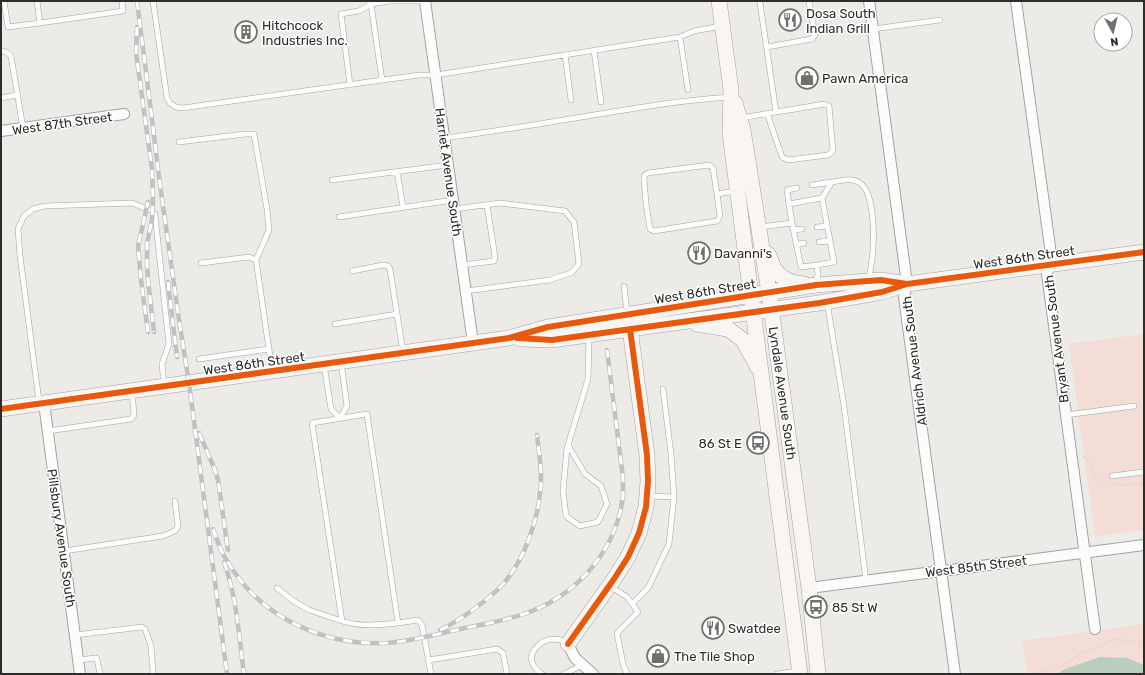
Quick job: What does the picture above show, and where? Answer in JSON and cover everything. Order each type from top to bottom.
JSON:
[{"type":"street","name":"Harriet Avenue South","points":[[425,1],[473,342]]},
{"type":"street","name":"Lyndale Avenue South","points":[[719,1],[732,95],[744,130],[772,309],[809,588],[818,674]]},
{"type":"street","name":"Aldrich Avenue South","points":[[869,1],[907,284],[904,297],[955,674]]},
{"type":"street","name":"Bryant Avenue South","points":[[1016,1],[1051,254],[1047,274],[1095,629]]},
{"type":"street","name":"Lyndale Avenue South","points":[[732,95],[730,133],[800,672]]},
{"type":"street","name":"West 87th Street","points":[[1,131],[124,114]]},
{"type":"street","points":[[762,248],[770,257],[774,269],[784,279],[796,283],[813,285]]},
{"type":"street","name":"West 86th Street","points":[[1,408],[132,391],[473,342],[509,338],[552,340],[630,330],[882,292],[907,284],[1144,252]]},
{"type":"street","name":"West 86th Street","points":[[509,338],[548,327],[813,285],[869,280],[881,280],[907,284]]},
{"type":"street","points":[[593,674],[575,658],[569,642],[628,557],[639,533],[646,507],[648,481],[647,455],[627,314]]},
{"type":"street","points":[[686,321],[728,329],[743,340],[762,376]]},
{"type":"street","name":"Pillsbury Avenue South","points":[[42,403],[48,431],[80,674]]},
{"type":"street","name":"West 85th Street","points":[[809,588],[1144,545]]},
{"type":"lane","points":[[4,1],[8,27],[124,11],[122,1]]},
{"type":"lane","points":[[37,1],[40,23]]},
{"type":"lane","points":[[153,1],[167,98],[170,103],[176,107],[183,108],[594,51],[680,37],[694,31],[722,26]]},
{"type":"lane","points":[[350,85],[341,14],[359,11],[370,3],[389,1],[425,1]]},
{"type":"lane","points":[[758,1],[760,3],[768,47],[776,112]]},
{"type":"lane","points":[[768,47],[812,39],[815,35],[809,1]]},
{"type":"lane","points":[[370,3],[382,80]]},
{"type":"lane","points":[[873,29],[940,20]]},
{"type":"lane","points":[[680,37],[688,90]]},
{"type":"lane","points":[[1,51],[6,52],[11,56],[23,128]]},
{"type":"lane","points":[[594,51],[601,102]]},
{"type":"lane","points":[[565,55],[571,100]]},
{"type":"lane","points":[[1,98],[17,95]]},
{"type":"lane","points":[[444,138],[483,133],[569,118],[732,95]]},
{"type":"lane","points":[[740,118],[767,113],[824,104],[829,106],[833,150],[828,155],[788,160],[782,157],[767,113]]},
{"type":"lane","points":[[179,142],[254,134],[267,209],[269,230],[256,260],[272,371]]},
{"type":"lane","points":[[709,164],[713,168],[717,194],[720,216],[716,221],[654,231],[650,229],[644,178],[648,173],[709,164]]},
{"type":"lane","points":[[332,180],[448,165]]},
{"type":"lane","points":[[397,172],[403,207]]},
{"type":"lane","points":[[812,185],[850,179],[855,180],[864,187],[868,195],[874,232],[869,280]]},
{"type":"lane","points":[[797,188],[787,190],[801,266],[817,265],[834,262],[822,198],[832,182]]},
{"type":"lane","points":[[717,194],[738,191]]},
{"type":"lane","points":[[789,204],[822,198]]},
{"type":"lane","points":[[42,403],[20,256],[18,229],[24,216],[33,209],[45,206],[132,203],[152,211],[155,215],[169,344],[162,364],[164,386]]},
{"type":"lane","points":[[339,217],[403,207],[487,205],[500,203],[566,211],[574,222],[580,264],[571,273],[549,280],[466,291]]},
{"type":"lane","points":[[462,265],[494,261],[495,257],[487,205]]},
{"type":"lane","points":[[759,227],[792,223]]},
{"type":"lane","points":[[817,227],[827,226]]},
{"type":"lane","points":[[794,230],[802,229]]},
{"type":"lane","points":[[819,242],[830,241]]},
{"type":"lane","points":[[796,244],[804,243]]},
{"type":"lane","points":[[201,264],[249,257],[256,260]]},
{"type":"lane","points":[[813,285],[818,278],[817,265]]},
{"type":"lane","points":[[352,271],[383,266],[388,266],[390,269],[403,353]]},
{"type":"lane","points":[[624,286],[627,314]]},
{"type":"lane","points":[[827,301],[844,406],[866,580]]},
{"type":"lane","points":[[335,324],[397,314]]},
{"type":"lane","points":[[568,445],[585,474],[601,486],[608,504],[598,522],[580,526],[566,516],[563,491],[568,445],[588,379],[589,335]]},
{"type":"lane","points":[[198,359],[269,349]]},
{"type":"lane","points":[[340,418],[347,406],[341,361]]},
{"type":"lane","points":[[324,364],[331,409],[340,418]]},
{"type":"lane","points":[[632,604],[648,588],[669,544],[674,497],[671,454],[663,390]]},
{"type":"lane","points":[[48,431],[131,419],[134,415],[132,391]]},
{"type":"lane","points":[[1066,415],[1134,406]]},
{"type":"lane","points":[[342,621],[312,423],[367,414],[398,623]]},
{"type":"lane","points":[[1112,476],[1143,472]]},
{"type":"lane","points":[[647,496],[674,497]]},
{"type":"lane","points":[[64,551],[164,536],[174,531],[178,526],[175,501]]},
{"type":"lane","points":[[609,586],[627,597],[638,612],[617,633],[623,664],[627,674]]},
{"type":"lane","points":[[277,588],[292,600],[309,610],[350,624],[365,625],[418,620],[422,625],[431,674]]},
{"type":"lane","points":[[75,635],[142,627],[145,629],[151,646],[154,672],[152,674]]},
{"type":"lane","points":[[542,674],[536,669],[531,661],[532,654],[538,644],[551,639],[569,642]]},
{"type":"lane","points":[[429,660],[497,649],[503,654],[506,674]]},
{"type":"lane","points":[[78,660],[98,659],[100,674]]},
{"type":"lane","points":[[564,674],[582,665]]},
{"type":"lane","points":[[777,674],[800,672]]},
{"type":"path","points":[[1035,674],[1060,667],[1079,655],[1116,639],[1131,641],[1144,647]]},
{"type":"shaded area","points":[[1144,334],[1144,530],[1095,536],[1069,344]]},
{"type":"shaded area","points":[[1144,624],[1144,674],[1025,674],[1027,673],[1022,641]]},
{"type":"shaded area","points":[[1100,657],[1127,658],[1144,665],[1144,674],[1057,674],[1065,669]]},
{"type":"railway","points":[[137,1],[159,177],[189,383],[227,674]]},
{"type":"railway","points":[[137,27],[136,53],[152,169],[152,220],[147,243],[147,265],[154,332]]},
{"type":"railway","points":[[148,202],[138,246],[148,332]]},
{"type":"railway","points":[[168,282],[177,357]]},
{"type":"railway","points":[[213,529],[224,556],[233,570],[247,588],[263,603],[280,616],[300,626],[342,640],[365,643],[396,642],[497,622],[532,611],[549,603],[566,592],[593,566],[613,533],[619,515],[623,496],[623,478],[607,350]]},
{"type":"railway","points":[[199,433],[218,480],[228,550]]},
{"type":"railway","points":[[440,630],[454,623],[486,600],[504,583],[518,563],[533,529],[540,493],[541,471],[537,435]]},
{"type":"railway","points":[[224,562],[235,604],[244,674]]},
{"type":"cycle path","points":[[517,338],[552,340],[819,303],[882,292],[907,284],[1144,252]]},
{"type":"cycle path","points":[[1,409],[509,338],[548,327],[816,285],[881,280],[907,284]]},
{"type":"cycle path","points":[[568,644],[628,557],[639,533],[646,507],[648,481],[647,455],[630,329]]},
{"type":"place","name":"Dosa South Indian Grill","points":[[790,20]]},
{"type":"place","name":"Hitchcock Industries Inc.","points":[[246,32]]},
{"type":"place","name":"Pawn America","points":[[807,78]]},
{"type":"place","name":"Davanni's","points":[[699,253]]},
{"type":"place","name":"86 St E","points":[[758,443]]},
{"type":"place","name":"85 St W","points":[[816,607]]},
{"type":"place","name":"Swatdee","points":[[713,628]]},
{"type":"place","name":"The Tile Shop","points":[[658,656]]}]
